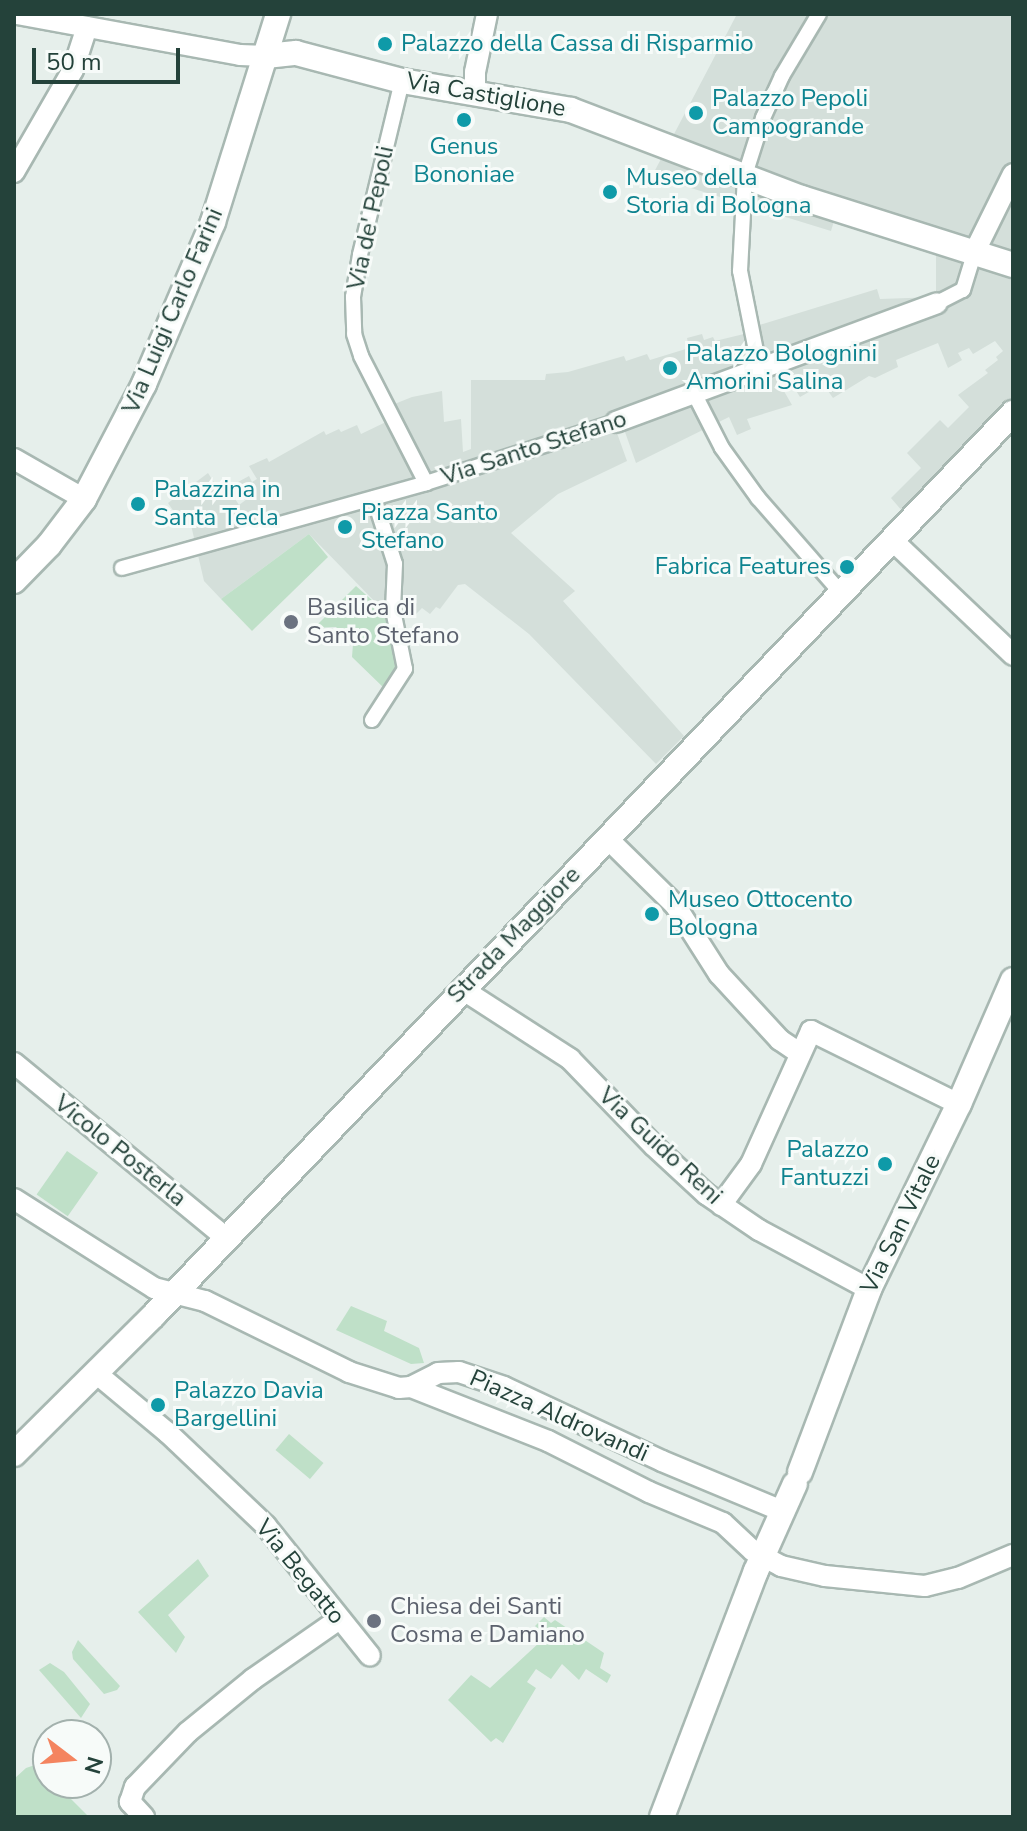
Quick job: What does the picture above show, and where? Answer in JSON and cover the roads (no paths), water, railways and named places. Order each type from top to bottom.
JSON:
[{"type":"street","name":"Via Castiglione","points":[[17,14],[240,55],[296,53],[402,81],[571,110],[802,198],[1013,265]]},
{"type":"street","name":"Via Luigi Carlo Farini","points":[[14,581],[49,545],[84,499],[144,384],[197,263],[278,14]]},
{"type":"street","points":[[475,92],[475,72],[487,14]]},
{"type":"street","points":[[760,371],[740,271],[745,175],[763,118],[782,76],[819,14]]},
{"type":"street","points":[[14,172],[73,70],[87,27]]},
{"type":"street","name":"Via de' Pepoli","points":[[402,81],[360,255],[353,297],[354,334],[361,356],[426,483]]},
{"type":"street","points":[[937,303],[963,290],[974,253],[1013,174]]},
{"type":"street","name":"Via Santo Stefano","points":[[122,568],[426,483],[616,422],[937,303]]},
{"type":"street","points":[[695,395],[722,448],[758,498],[842,594]]},
{"type":"street","name":"Strada Maggiore","points":[[14,1454],[175,1294],[1013,413]]},
{"type":"street","points":[[14,459],[84,499]]},
{"type":"street","points":[[372,720],[405,669],[393,610],[395,564],[374,498]]},
{"type":"street","points":[[892,540],[1013,655]]},
{"type":"street","points":[[607,838],[681,914],[719,974],[780,1040],[799,1053]]},
{"type":"street","name":"Via San Vitale","points":[[662,1817],[869,1289],[959,1104],[1013,980]]},
{"type":"street","name":"Via Guido Reni","points":[[462,989],[570,1059],[654,1146],[721,1205],[772,1237],[869,1289]]},
{"type":"street","points":[[721,1205],[751,1164],[807,1034],[815,1031],[959,1104]]},
{"type":"street","name":"Vicolo Posterla","points":[[14,1063],[226,1238]]},
{"type":"street","name":"Piazza Aldrovandi","points":[[14,1199],[154,1288],[205,1301],[349,1372],[386,1386],[411,1387],[535,1435],[649,1492],[723,1523],[763,1558]]},
{"type":"street","name":"Piazza Aldrovandi","points":[[411,1387],[438,1373],[459,1372],[504,1387],[662,1461],[782,1511]]},
{"type":"street","name":"Via Begatto","points":[[96,1373],[157,1424],[266,1526],[338,1620],[370,1656]]},
{"type":"street","name":"Piazza Aldrovandi","points":[[649,1492],[662,1461]]},
{"type":"street","points":[[763,1558],[825,1576],[925,1586],[958,1578],[1013,1555]]},
{"type":"street","points":[[144,1817],[130,1802],[135,1787],[188,1732],[253,1679],[338,1620]]},
{"type":"place","name":"Palazzo della Cassa di Risparmio","points":[[385,44]]},
{"type":"place","name":"Palazzo Pepoli Campogrande","points":[[696,113]]},
{"type":"place","name":"Genus Bononiae","points":[[464,120]]},
{"type":"place","name":"Museo della Storia di Bologna","points":[[610,192]]},
{"type":"place","name":"Palazzo Bolognini Amorini Salina","points":[[670,368]]},
{"type":"place","name":"Palazzina in Santa Tecla","points":[[138,504]]},
{"type":"place","name":"Piazza Santo Stefano","points":[[345,527]]},
{"type":"place","name":"Fabrica Features","points":[[847,567]]},
{"type":"place","name":"Basilica di Santo Stefano","points":[[291,622]]},
{"type":"place","name":"Museo Ottocento Bologna","points":[[652,914]]},
{"type":"place","name":"Palazzo Fantuzzi","points":[[885,1164]]},
{"type":"place","name":"Palazzo Davia Bargellini","points":[[158,1405]]},
{"type":"place","name":"Chiesa dei Santi Cosma e Damiano","points":[[374,1621]]}]
